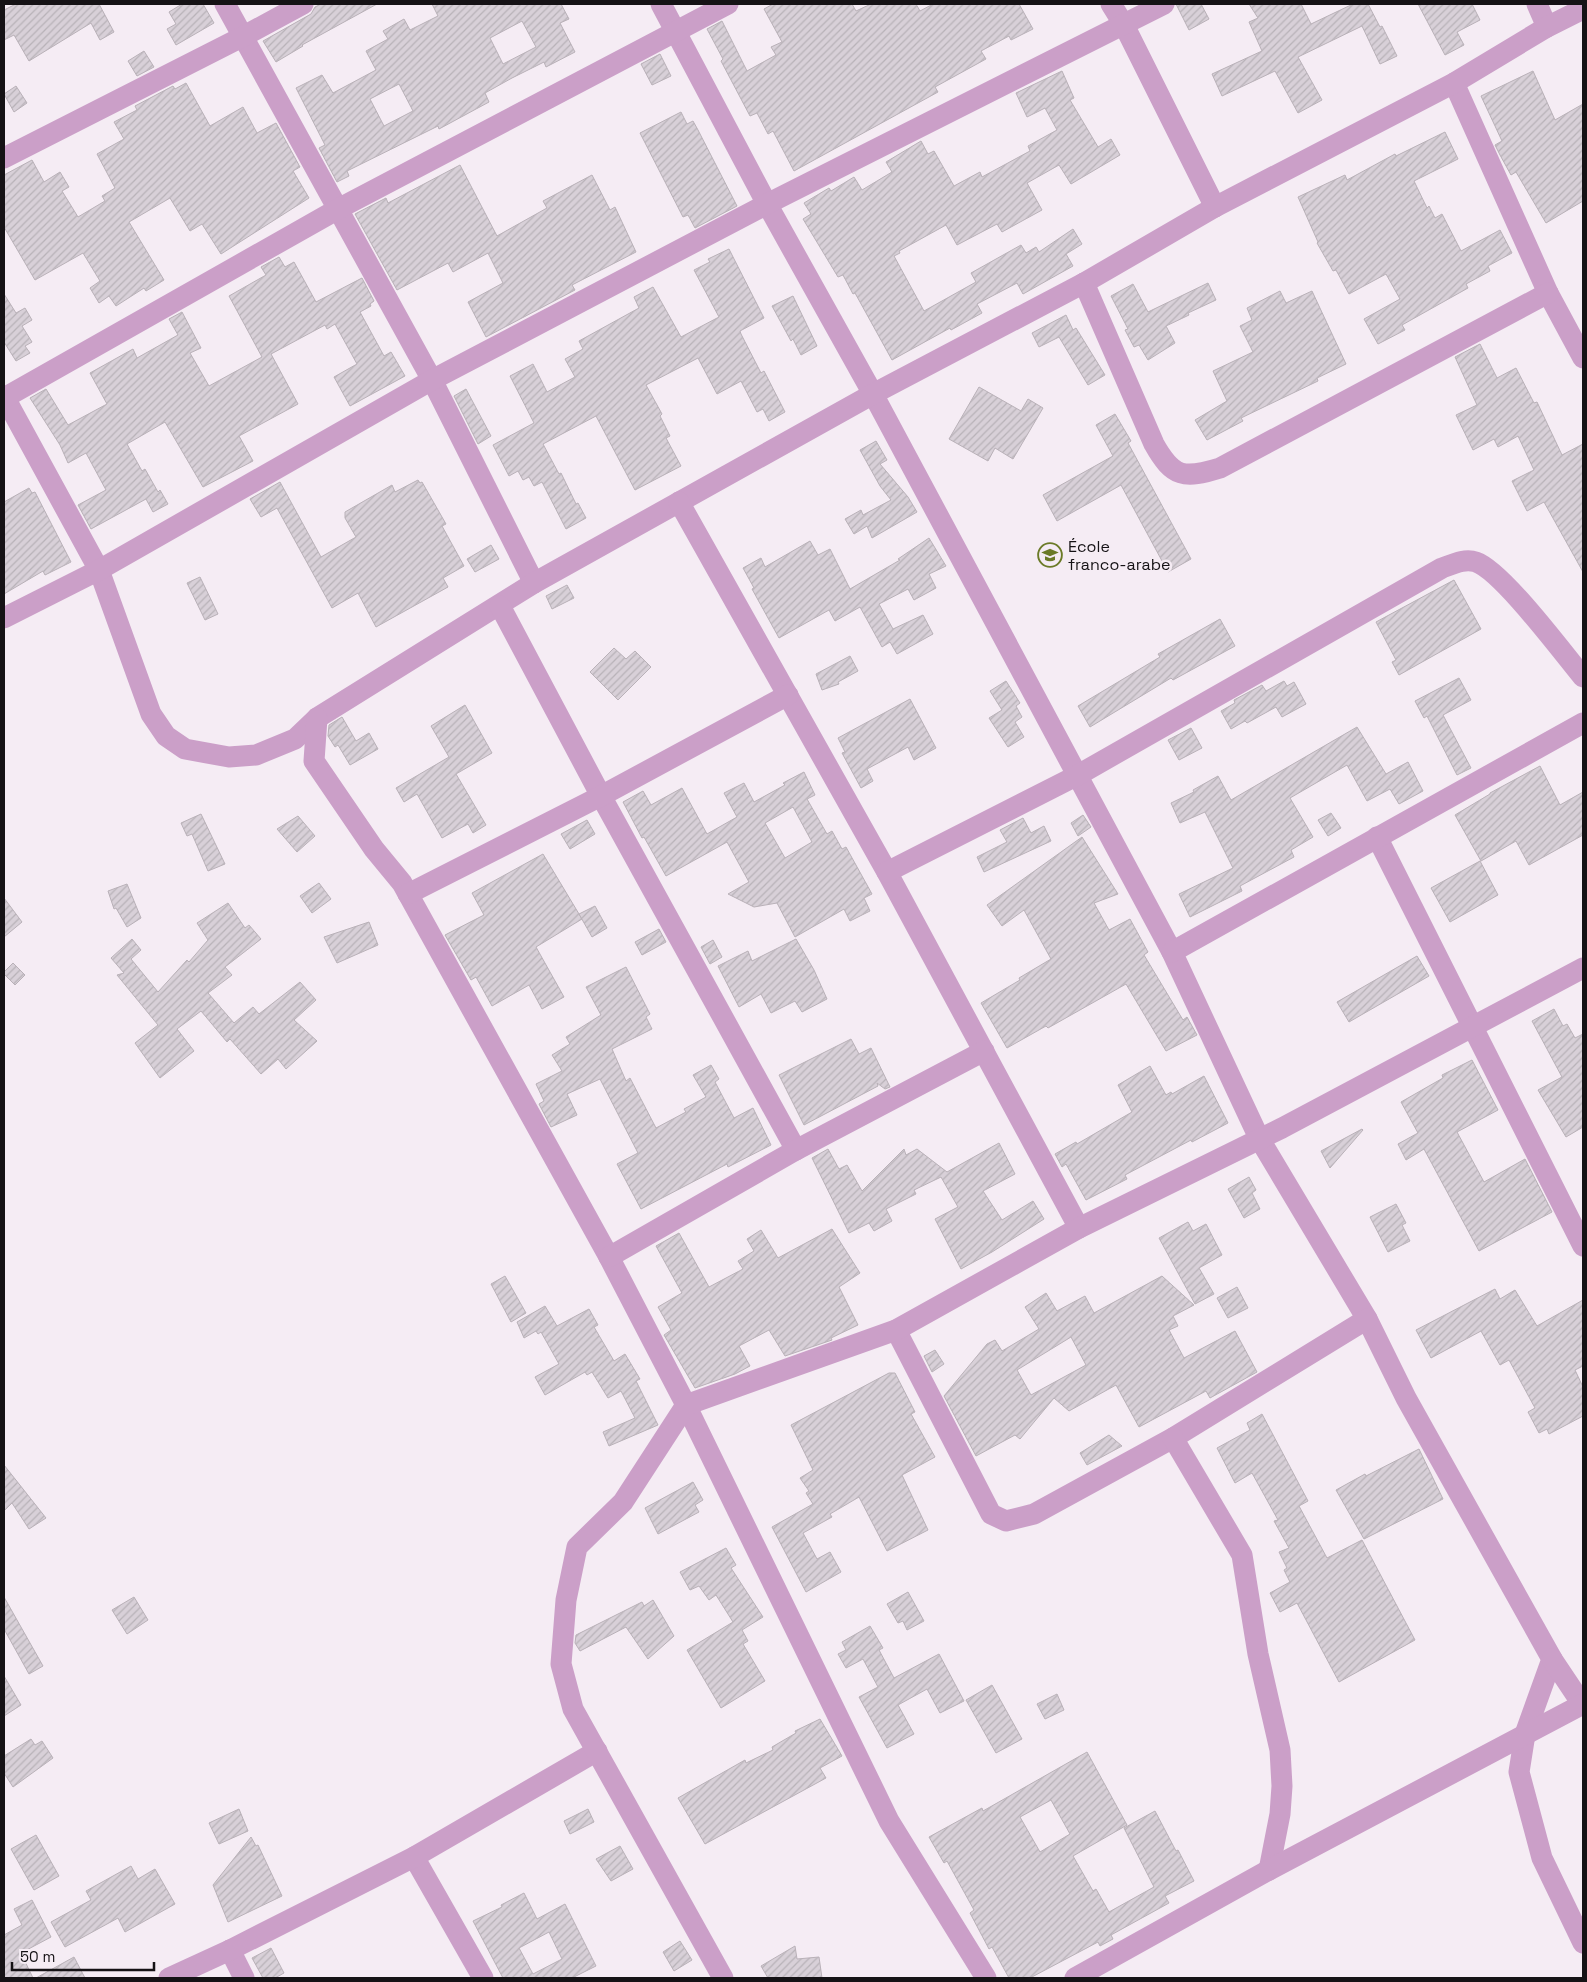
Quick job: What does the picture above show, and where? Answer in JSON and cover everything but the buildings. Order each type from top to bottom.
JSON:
[{"type":"street","points":[[225,4],[432,380],[534,583]]},
{"type":"street","points":[[4,158],[303,4]]},
{"type":"street","points":[[661,4],[767,204],[873,394],[1172,952],[1259,1138],[1367,1318],[1406,1398],[1552,1659],[1583,1704],[1269,1870],[1075,1978]]},
{"type":"street","points":[[728,4],[338,209],[4,397],[99,570],[151,714],[166,736],[185,749],[229,757],[256,755],[295,739],[317,718],[500,606],[534,583],[873,394],[1084,283],[1214,207],[1454,83],[1547,27],[1583,9]]},
{"type":"street","points":[[1111,4],[1124,25],[1214,207]]},
{"type":"street","points":[[4,618],[99,570],[432,380],[767,204],[1164,4]]},
{"type":"street","points":[[1536,4],[1547,27]]},
{"type":"street","points":[[1454,83],[1548,293],[1583,358]]},
{"type":"street","points":[[1084,283],[1154,444],[1164,463],[1179,474],[1201,474],[1220,468],[1548,293]]},
{"type":"street","points":[[679,502],[887,872],[1079,1228]]},
{"type":"street","points":[[887,872],[1078,775],[1442,568],[1461,561],[1476,562],[1505,584],[1583,678]]},
{"type":"street","points":[[500,606],[601,796],[796,1150]]},
{"type":"street","points":[[408,894],[601,796],[788,695]]},
{"type":"street","points":[[317,718],[314,761],[374,849],[402,883],[609,1257],[686,1405],[889,1821],[986,1978]]},
{"type":"street","points":[[1172,952],[1583,723]]},
{"type":"street","points":[[1377,838],[1472,1027],[1575,1212],[1583,1246]]},
{"type":"street","points":[[723,1978],[573,1709],[561,1664],[566,1600],[577,1547],[623,1502],[686,1405],[896,1330],[1079,1228],[1259,1138],[1472,1027],[1578,976]]},
{"type":"street","points":[[609,1257],[796,1150],[984,1051]]},
{"type":"street","points":[[896,1330],[991,1514],[1006,1521],[1034,1514],[1173,1438],[1367,1318]]},
{"type":"street","points":[[1173,1438],[1242,1555],[1258,1654],[1280,1750],[1282,1786],[1280,1814],[1269,1870]]},
{"type":"street","points":[[1552,1659],[1525,1734],[1519,1772],[1542,1858],[1583,1943]]},
{"type":"street","points":[[169,1978],[230,1950],[414,1857],[596,1751]]},
{"type":"street","points":[[414,1857],[483,1978]]},
{"type":"street","points":[[230,1950],[244,1978]]},
{"type":"place","name":"École franco-arabe","points":[[1050,555]]}]
